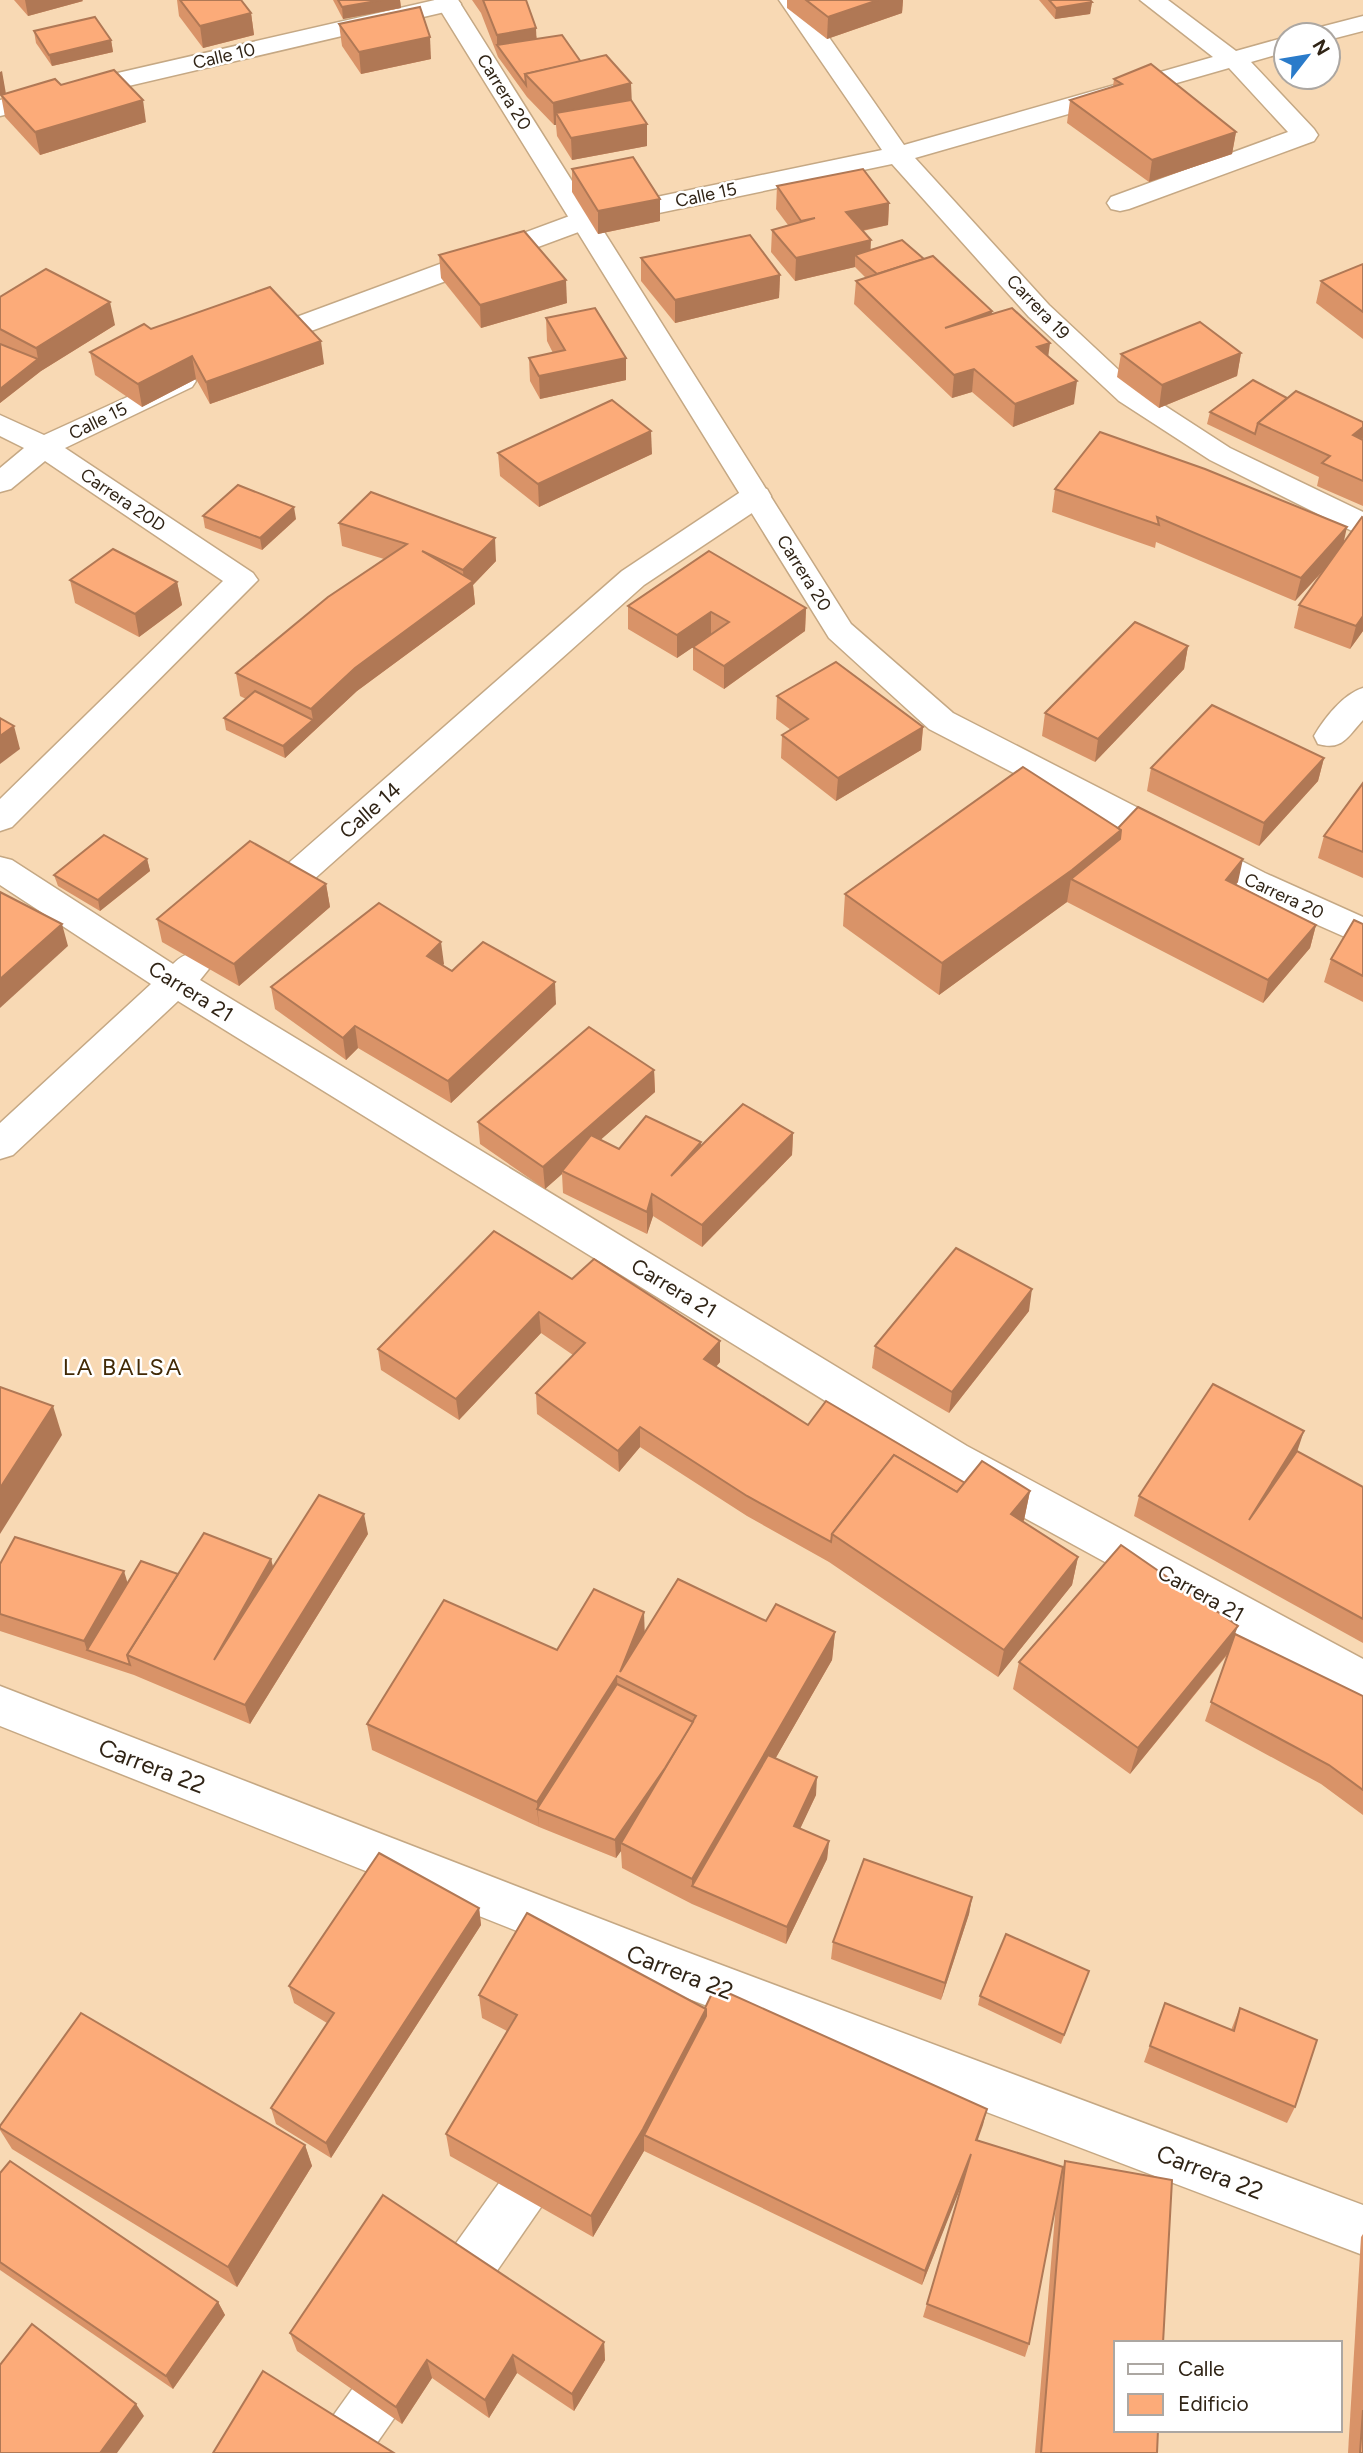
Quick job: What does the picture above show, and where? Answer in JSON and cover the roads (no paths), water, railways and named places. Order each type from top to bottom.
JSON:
[{"type":"street","name":"Carrera 19","points":[[791,0],[898,155],[1039,311],[1129,394],[1220,454],[1363,524]]},
{"type":"street","points":[[1120,203],[1305,135],[1232,58],[1152,0]]},
{"type":"street","name":"Calle 10","points":[[0,108],[447,2]]},
{"type":"street","name":"Carrera 20","points":[[447,2],[840,631],[941,720],[1253,882],[1363,932]]},
{"type":"street","points":[[1342,29],[1363,23]]},
{"type":"street","name":"Calle 15","points":[[230,358],[293,328],[585,219],[898,155],[1272,48]]},
{"type":"street","name":"Calle 15","points":[[0,483],[44,447],[206,369]]},
{"type":"street","name":"Carrera 20D","points":[[0,425],[44,447],[242,580],[0,819]]},
{"type":"street","name":"Calle 14","points":[[0,1145],[175,982],[634,578],[756,496]]},
{"type":"street","points":[[1330,736],[1363,699]]},
{"type":"street","name":"Carrera 21","points":[[0,869],[175,982],[952,1458],[1363,1681]]},
{"type":"street","name":"Carrera 22","points":[[0,1706],[665,1988],[1363,2230]]},
{"type":"street","points":[[339,2453],[574,2117]]},
{"type":"district","name":"LA BALSA","points":[[123,1367]]}]
